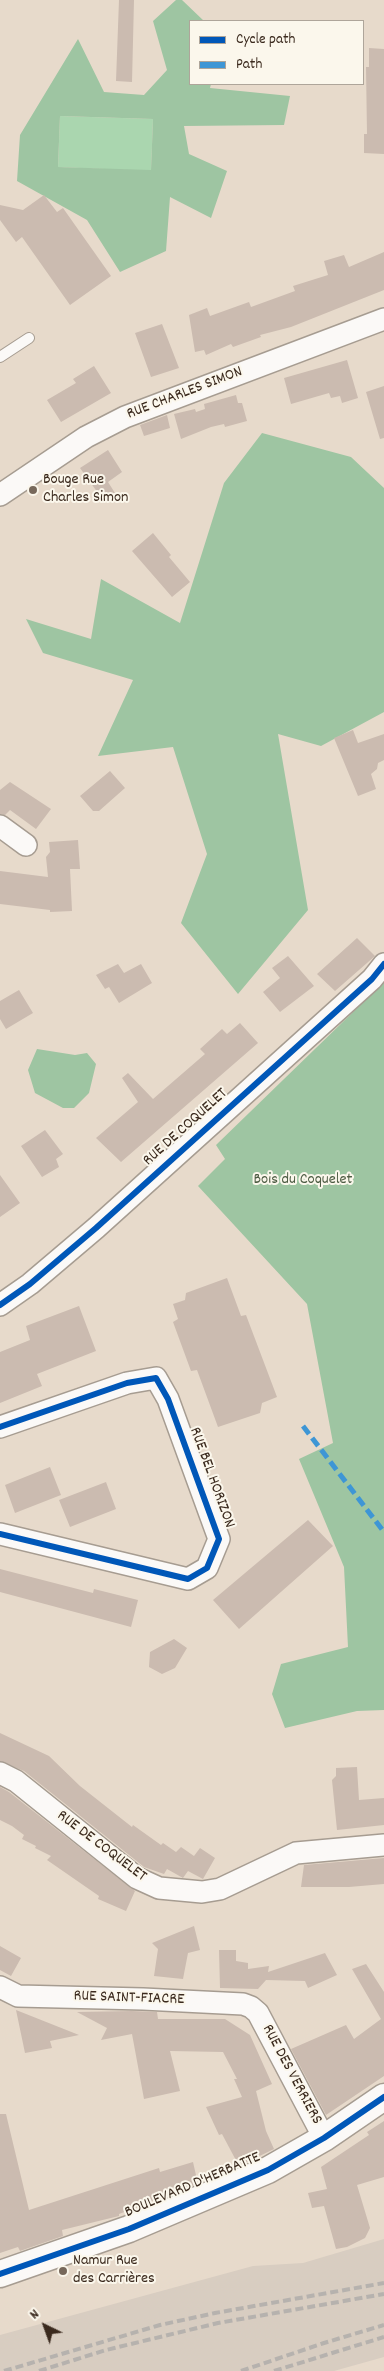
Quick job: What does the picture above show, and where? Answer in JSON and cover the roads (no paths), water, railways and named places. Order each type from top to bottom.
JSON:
[{"type":"street","name":"RUE CHARLES SIMON","points":[[0,495],[86,437],[125,417],[384,319]]},
{"type":"street","points":[[0,826],[26,845]]},
{"type":"street","name":"RUE DE COQUELET","points":[[0,1305],[30,1284],[96,1228],[372,979],[384,964]]},
{"type":"street","name":"RUE BEL HORIZON","points":[[0,1426],[127,1383],[156,1378],[168,1399],[219,1539],[207,1568],[188,1579],[0,1534]]},
{"type":"street","name":"RUE DE COQUELET","points":[[0,1773],[16,1781],[137,1878],[159,1888],[182,1891],[211,1891],[220,1889],[296,1853],[384,1845]]},
{"type":"street","name":"RUE SAINT-FIACRE","points":[[0,1987],[18,1996],[243,2004],[258,2013]]},
{"type":"street","name":"RUE DES VERRIERS","points":[[258,2013],[324,2138]]},
{"type":"street","name":"BOULEVARD D'HERBATTE","points":[[0,2274],[129,2230],[268,2170],[324,2138],[384,2097]]},
{"type":"lane","points":[[0,357],[29,338]]},
{"type":"railway","points":[[4,2371],[160,2325],[215,2313],[384,2283]]},
{"type":"railway","points":[[39,2371],[106,2350],[218,2323],[384,2294]]},
{"type":"railway","points":[[241,2371],[384,2325]]},
{"type":"railway","points":[[274,2371],[384,2337]]},
{"type":"place","name":"Bouge Rue Charles Simon","points":[[33,490]]},
{"type":"place","name":"Namur Rue des Carrières","points":[[63,2271]]},
{"type":"park label","name":"Bois du Coquelet","points":[[303,1181]]}]
